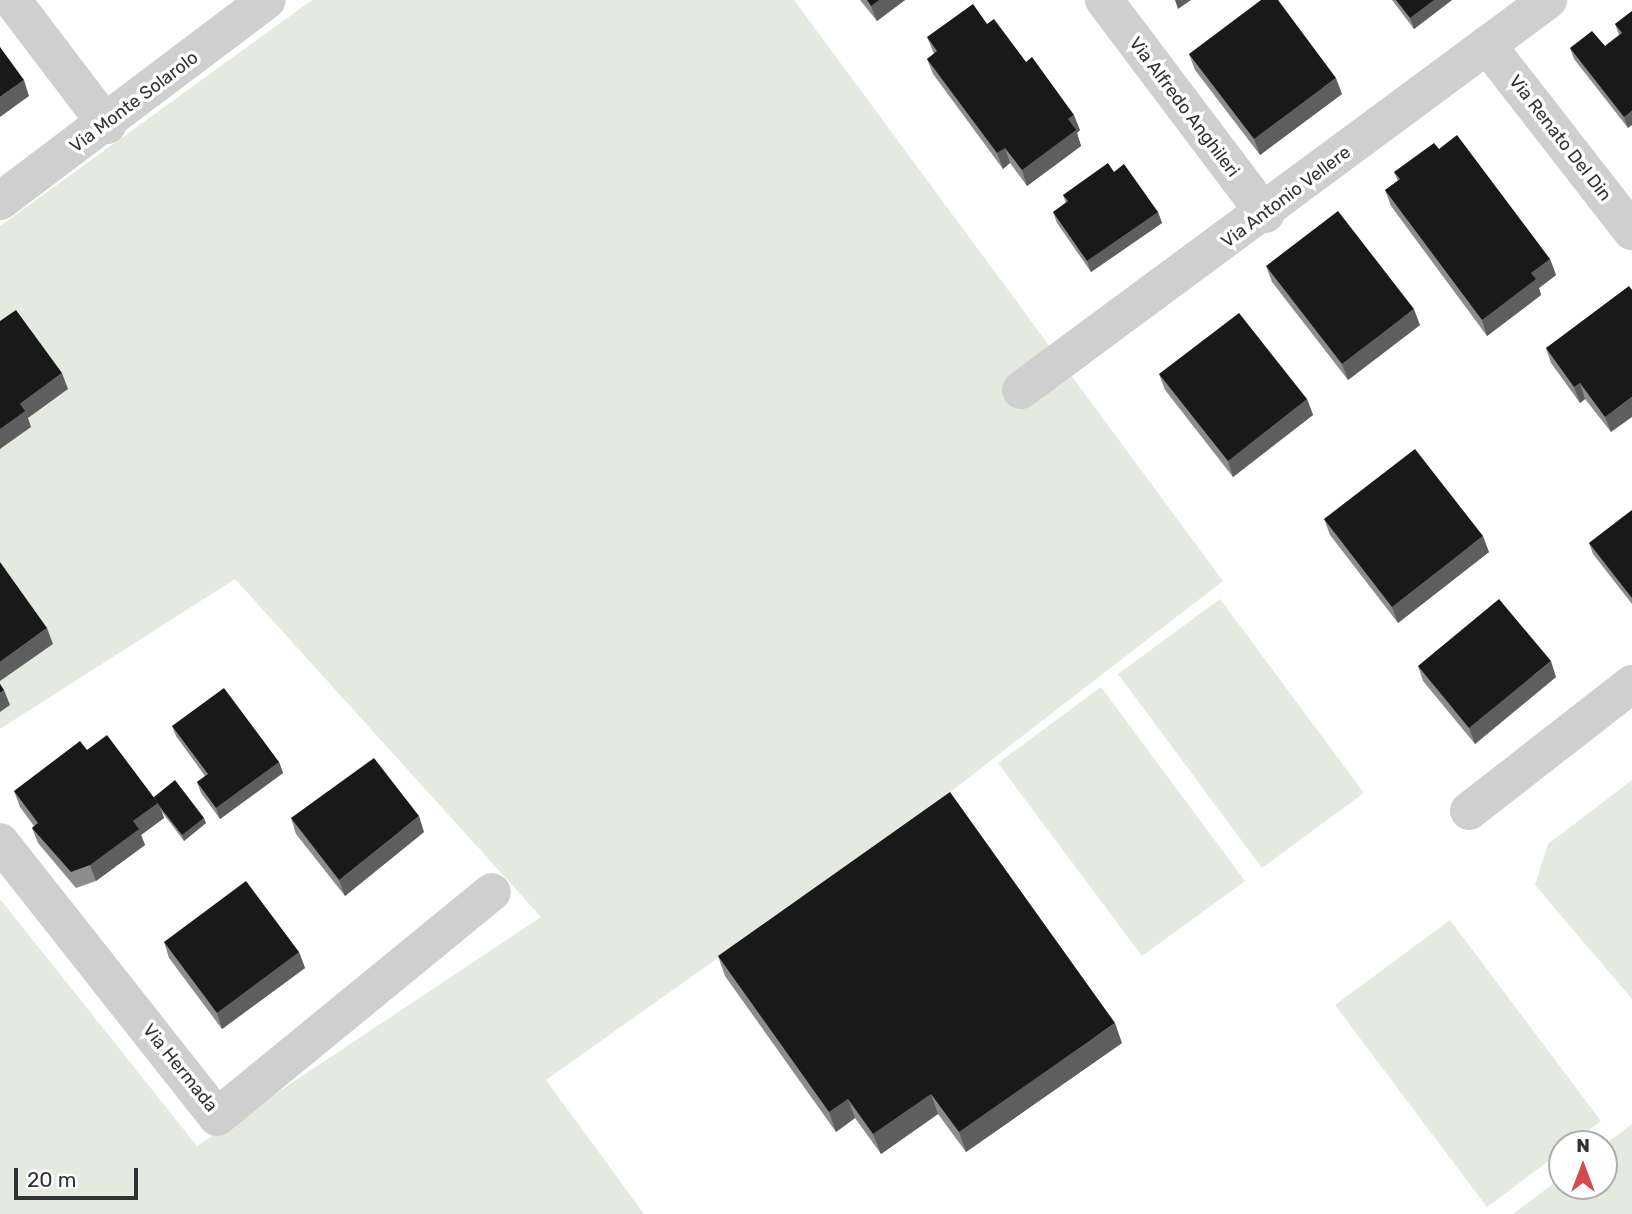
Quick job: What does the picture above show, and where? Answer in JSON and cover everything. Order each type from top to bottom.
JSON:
[{"type":"street","points":[[12,0],[107,125]]},
{"type":"street","name":"Via Monte Solarolo","points":[[0,201],[107,125],[267,0]]},
{"type":"street","name":"Via Alfredo Anghileri","points":[[1104,0],[1265,214]]},
{"type":"street","name":"Via Antonio Vellere","points":[[1021,390],[1265,214],[1544,1]]},
{"type":"street","name":"Via Renato Del Din","points":[[1487,46],[1632,231]]},
{"type":"street","points":[[1469,811],[1632,684]]},
{"type":"street","name":"Via Hermada","points":[[0,842],[217,1117],[492,892]]},
{"type":"shaded area","points":[[312,0],[794,0],[1223,581],[936,803],[546,1080],[644,1214],[0,1214],[0,899],[197,1146],[541,917],[235,579],[0,729],[0,226]]},
{"type":"shaded area","points":[[1220,599],[1364,793],[1262,868],[1118,674]]},
{"type":"shaded area","points":[[1101,687],[1245,881],[1142,956],[998,763]]},
{"type":"shaded area","points":[[1632,780],[1632,999],[1535,885],[1548,844]]},
{"type":"shaded area","points":[[1450,920],[1601,1121],[1589,1130],[1548,1130],[1548,1161],[1487,1207],[1335,1005]]},
{"type":"shaded area","points":[[1632,1124],[1632,1214],[1513,1214],[1548,1188],[1548,1200],[1618,1200],[1618,1134]]},
{"type":"building","points":[[867,0],[879,0],[871,6]]},
{"type":"building","points":[[1261,0],[1278,0],[1336,78],[1254,139],[1189,54]]},
{"type":"building","points":[[1396,0],[1434,0],[1410,18]]},
{"type":"building","points":[[973,4],[987,24],[994,19],[1026,62],[1032,57],[1074,115],[1068,119],[1076,130],[1022,170],[1005,148],[997,153],[927,59],[937,51],[927,37]]},
{"type":"building","points":[[1632,11],[1632,111],[1624,117],[1570,48],[1592,31],[1605,46],[1622,33],[1615,24]]},
{"type":"building","points":[[0,47],[24,80],[0,97]]},
{"type":"building","points":[[1457,135],[1550,259],[1531,273],[1536,279],[1482,320],[1385,190],[1400,179],[1394,172],[1434,143],[1439,149]]},
{"type":"building","points":[[1108,163],[1114,172],[1124,164],[1158,212],[1087,261],[1053,212],[1068,201],[1063,195]]},
{"type":"building","points":[[1338,211],[1414,309],[1342,364],[1266,266]]},
{"type":"building","points":[[1629,286],[1632,290],[1632,397],[1605,417],[1580,383],[1574,387],[1546,348]]},
{"type":"building","points":[[16,310],[62,373],[20,404],[25,411],[0,429],[0,321]]},
{"type":"building","points":[[1239,313],[1307,399],[1228,461],[1159,374]]},
{"type":"building","points":[[1415,449],[1483,536],[1392,607],[1324,519]]},
{"type":"building","points":[[1632,510],[1632,598],[1589,543]]},
{"type":"building","points":[[0,562],[47,628],[0,662]]},
{"type":"building","points":[[1499,599],[1551,661],[1469,728],[1418,666]]},
{"type":"building","points":[[224,688],[279,762],[216,808],[197,782],[208,774],[172,726]]},
{"type":"building","points":[[107,735],[158,803],[133,821],[139,829],[90,865],[71,872],[32,828],[38,823],[14,791],[80,741],[87,750]]},
{"type":"building","points":[[374,758],[419,816],[339,880],[291,818]]},
{"type":"building","points":[[175,780],[204,818],[182,835],[154,797]]},
{"type":"building","points":[[950,792],[1115,1023],[959,1132],[931,1094],[873,1134],[848,1099],[829,1112],[718,956]]},
{"type":"building","points":[[246,881],[299,952],[217,1013],[164,942]]}]
